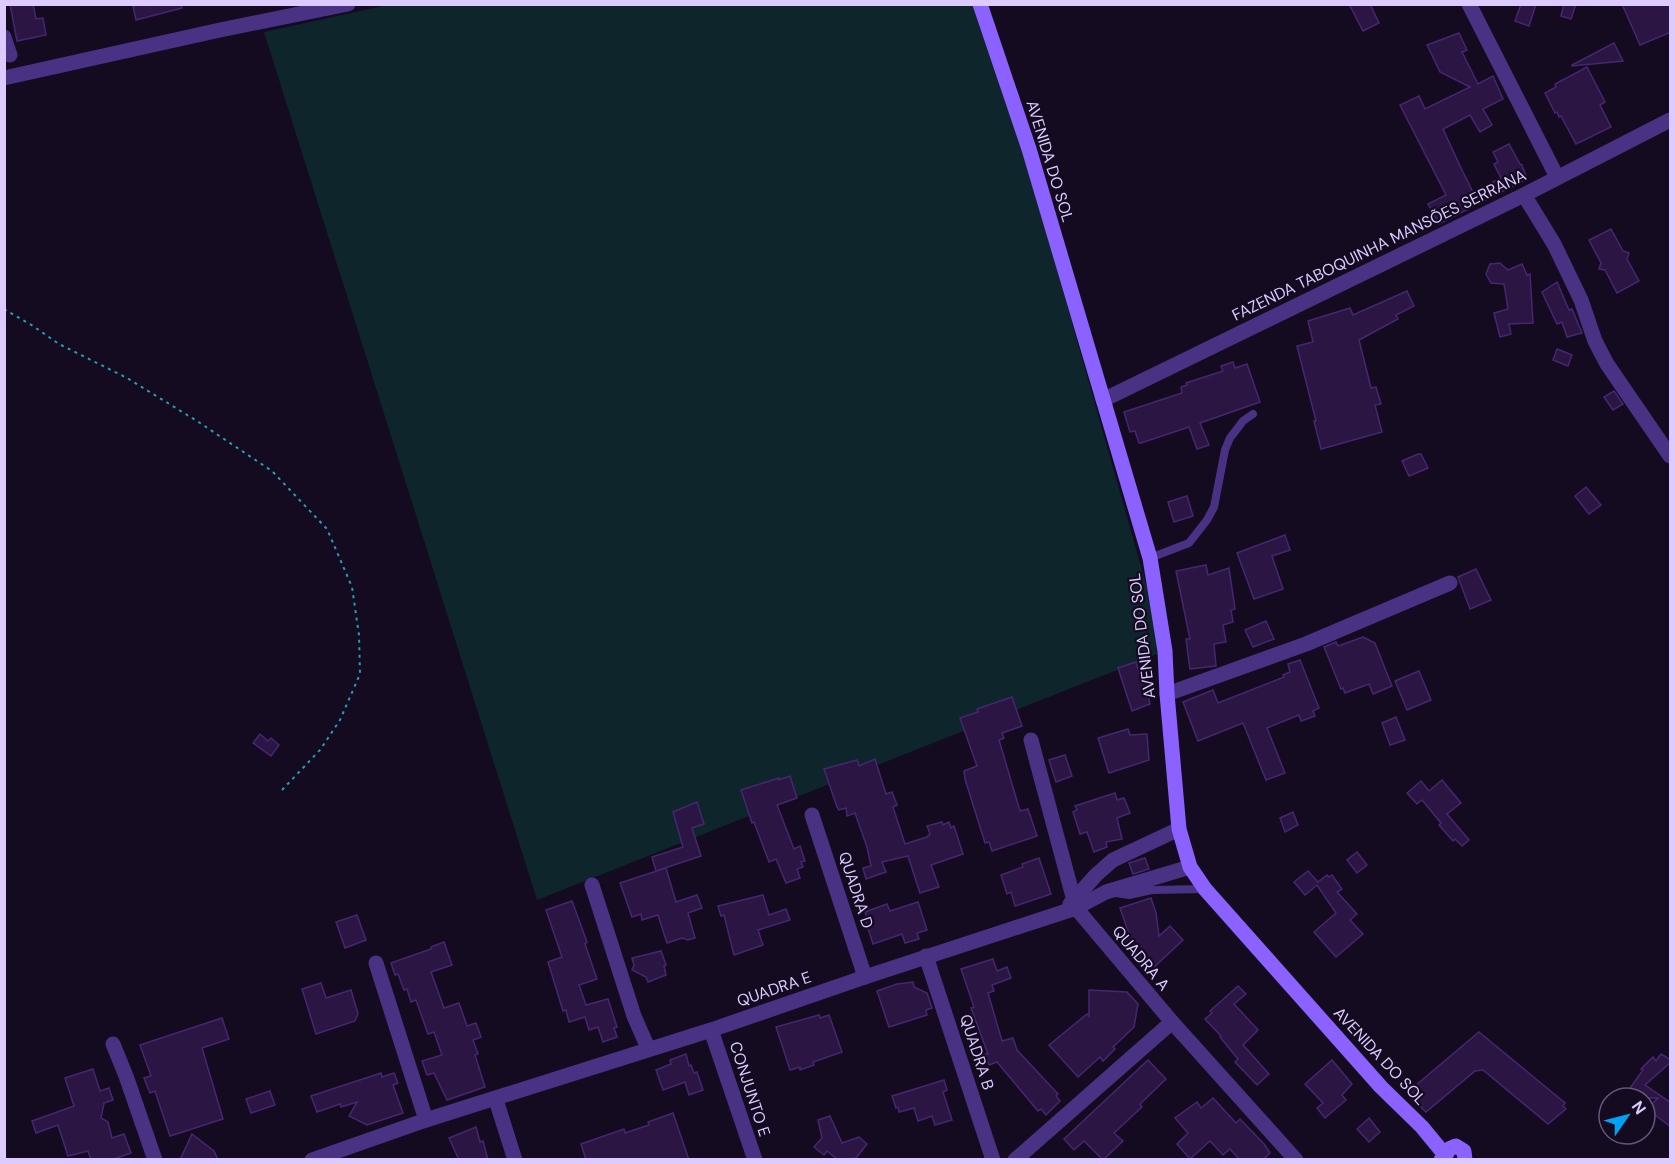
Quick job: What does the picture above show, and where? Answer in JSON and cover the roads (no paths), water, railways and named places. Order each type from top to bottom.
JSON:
[{"type":"street","points":[[4,78],[348,4]]},
{"type":"street","name":"AVENIDA DO SOL","points":[[980,4],[1029,149],[1150,558],[1163,640],[1179,829],[1190,867],[1205,889],[1381,1087],[1454,1156]]},
{"type":"street","points":[[1469,4],[1557,177]]},
{"type":"street","points":[[4,37],[10,55]]},
{"type":"street","name":"FAZENDA TABOQUINHA MANSÕES SERRANA","points":[[1103,400],[1524,195],[1671,120]]},
{"type":"street","points":[[1524,195],[1554,244],[1581,300],[1595,341],[1607,363],[1671,456]]},
{"type":"street","points":[[1167,694],[1306,644],[1450,583]]},
{"type":"street","name":"QUADRA A","points":[[1030,740],[1071,906],[1296,1160]]},
{"type":"street","name":"QUADRA D","points":[[812,815],[865,976]]},
{"type":"street","points":[[1071,906],[1096,875],[1113,860],[1179,829]]},
{"type":"street","name":"QUADRA E","points":[[312,1160],[426,1120],[496,1100],[648,1048],[711,1030],[1106,892],[1190,867]]},
{"type":"street","points":[[592,885],[634,1016],[648,1048]]},
{"type":"street","name":"QUADRA B","points":[[926,956],[993,1160]]},
{"type":"street","points":[[376,963],[426,1120]]},
{"type":"street","points":[[1016,1160],[1172,1022]]},
{"type":"street","name":"CONJUNTO E","points":[[711,1030],[754,1160]]},
{"type":"street","points":[[112,1044],[126,1076],[155,1160]]},
{"type":"street","points":[[496,1100],[515,1160]]},
{"type":"lane","points":[[1150,558],[1189,543],[1207,520],[1214,507],[1225,450],[1230,438],[1243,421],[1253,414]]},
{"type":"lane","points":[[1106,892],[1129,895],[1152,890],[1205,889]]}]
